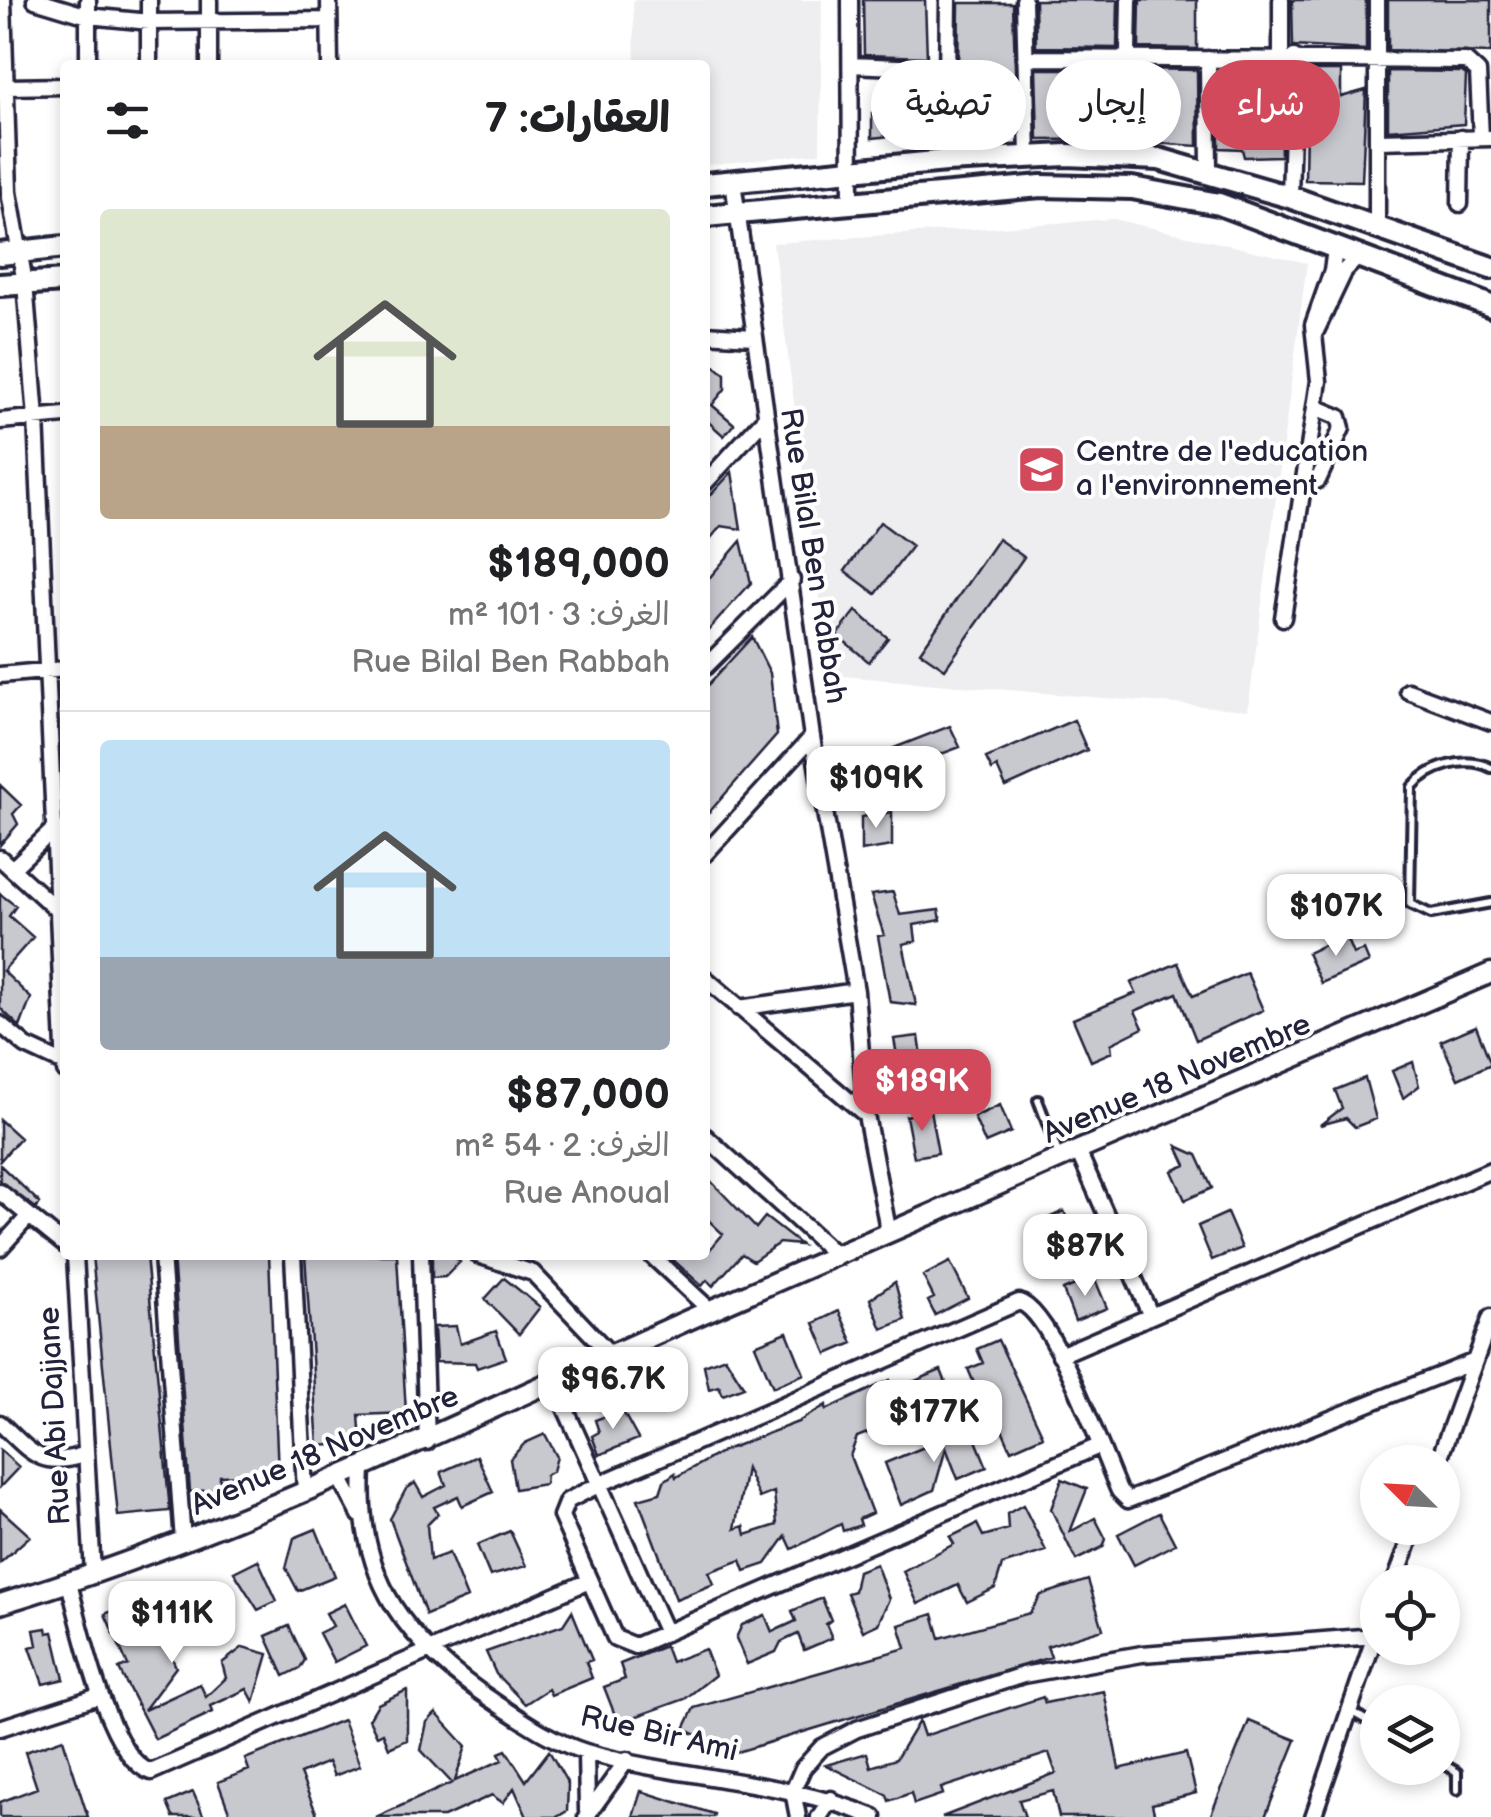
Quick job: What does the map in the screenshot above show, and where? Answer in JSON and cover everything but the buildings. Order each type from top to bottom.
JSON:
[{"type":"main road","points":[[710,184],[848,174],[946,161],[1126,156],[1209,172],[1491,268]]},
{"type":"main road","points":[[710,215],[1041,186],[1132,188],[1219,204],[1491,306]]},
{"type":"main road","points":[[10,253],[60,248]]},
{"type":"main road","points":[[0,286],[60,280]]},
{"type":"street","points":[[3,0],[3,127],[10,253],[25,283],[36,418],[46,673],[59,769],[56,826],[60,933]]},
{"type":"street","points":[[36,0],[150,22],[330,20]]},
{"type":"street","points":[[149,60],[150,0]]},
{"type":"street","points":[[209,0],[210,60]]},
{"type":"street","points":[[329,0],[330,60]]},
{"type":"street","points":[[850,0],[851,202]]},
{"type":"street","points":[[945,60],[948,0]]},
{"type":"street","points":[[1024,0],[1028,156]]},
{"type":"street","points":[[1126,156],[1129,0]]},
{"type":"street","points":[[1281,0],[1287,58],[1290,197]]},
{"type":"street","points":[[1377,0],[1377,228]]},
{"type":"street","points":[[88,8],[88,60]]},
{"type":"street","points":[[1024,58],[1466,61],[1478,72],[1485,84],[1486,138],[1379,141]]},
{"type":"street","points":[[1208,59],[1209,172]]},
{"type":"street","points":[[851,65],[871,66]]},
{"type":"street","points":[[6,87],[60,86]]},
{"type":"street","points":[[1460,204],[1461,138]]},
{"type":"street","points":[[946,150],[946,161]]},
{"type":"street","name":"Rue Bilal Ben Rabbah","points":[[732,182],[812,737],[856,991],[866,1115],[890,1234]]},
{"type":"street","points":[[1283,618],[1319,374],[1314,316],[1332,271],[1335,248]]},
{"type":"street","points":[[1313,336],[1344,270],[1357,258]]},
{"type":"street","points":[[710,334],[754,337]]},
{"type":"street","points":[[1302,488],[1318,480],[1342,428],[1339,418],[1315,407]]},
{"type":"street","points":[[0,421],[60,416]]},
{"type":"street","points":[[710,477],[764,419]]},
{"type":"street","points":[[710,663],[792,580]]},
{"type":"street","points":[[0,676],[60,670]]},
{"type":"street","points":[[1408,691],[1491,722]]},
{"type":"street","points":[[710,849],[812,737]]},
{"type":"street","points":[[56,826],[6,864],[58,911]]},
{"type":"street","name":"Avenue 18 Novembre","points":[[0,1604],[183,1542],[364,1469],[710,1310],[1491,974]]},
{"type":"street","points":[[710,982],[866,1115]]},
{"type":"street","points":[[739,1008],[856,991]]},
{"type":"street","points":[[0,1024],[26,1046],[60,1062]]},
{"type":"street","points":[[710,1141],[838,1257]]},
{"type":"street","points":[[1069,1155],[1150,1314]]},
{"type":"street","points":[[1060,1356],[1491,1170]]},
{"type":"street","points":[[0,1192],[60,1241]]},
{"type":"street","points":[[0,1248],[28,1217]]},
{"type":"street","name":"Rue Abi Dajjane","points":[[74,1260],[93,1574]]},
{"type":"street","points":[[162,1260],[183,1542]]},
{"type":"street","points":[[294,1260],[305,1492]]},
{"type":"street","points":[[421,1260],[427,1442]]},
{"type":"street","points":[[493,1260],[533,1273],[612,1354]]},
{"type":"street","points":[[655,1260],[710,1310]]},
{"type":"street","points":[[1099,1446],[635,1646],[622,1643],[561,1516],[567,1501],[602,1483],[1010,1304],[1033,1308],[1060,1356],[1123,1497],[1136,1500],[1475,1361]]},
{"type":"street","points":[[1444,1445],[1491,1317]]},
{"type":"street","points":[[553,1381],[666,1633]]},
{"type":"street","points":[[0,1423],[41,1458],[62,1462],[83,1455]]},
{"type":"street","name":"Rue Bir Ami","points":[[360,1516],[364,1469]]},
{"type":"street","name":"Rue Bir Ami","points":[[341,1478],[360,1516],[379,1578],[404,1622],[428,1652],[521,1720],[586,1752],[830,1799],[874,1817]]},
{"type":"street","points":[[69,1583],[99,1696],[138,1766],[158,1771],[589,1581]]},
{"type":"street","points":[[798,1817],[793,1791],[803,1768],[822,1747],[858,1728],[1023,1675],[1142,1654],[1360,1634]]},
{"type":"street","points":[[1313,1817],[1365,1665]]},
{"type":"street","points":[[0,1728],[99,1696]]},
{"type":"street","points":[[586,1752],[586,1814]]},
{"type":"street","points":[[586,1814],[627,1760]]},
{"type":"street","points":[[819,1817],[830,1799]]},
{"type":"lane","points":[[1491,768],[1478,761],[1449,765],[1423,774],[1412,787],[1410,904],[1430,914],[1491,904]]},
{"type":"lane","points":[[1038,1100],[1069,1155]]},
{"type":"lane","points":[[1350,1712],[1360,1717]]},
{"type":"lane","points":[[1457,1785],[1457,1790]]},
{"type":"shaded area","points":[[633,0],[822,0],[820,153],[710,164],[710,60],[635,60]]},
{"type":"shaded area","name":"Centre de l'education a l'environnement","points":[[1113,219],[1307,263],[1248,710],[830,675],[773,243]]},
{"type":"place","name":"Centre de l'education a l'environnement","points":[[1041,469]]}]
